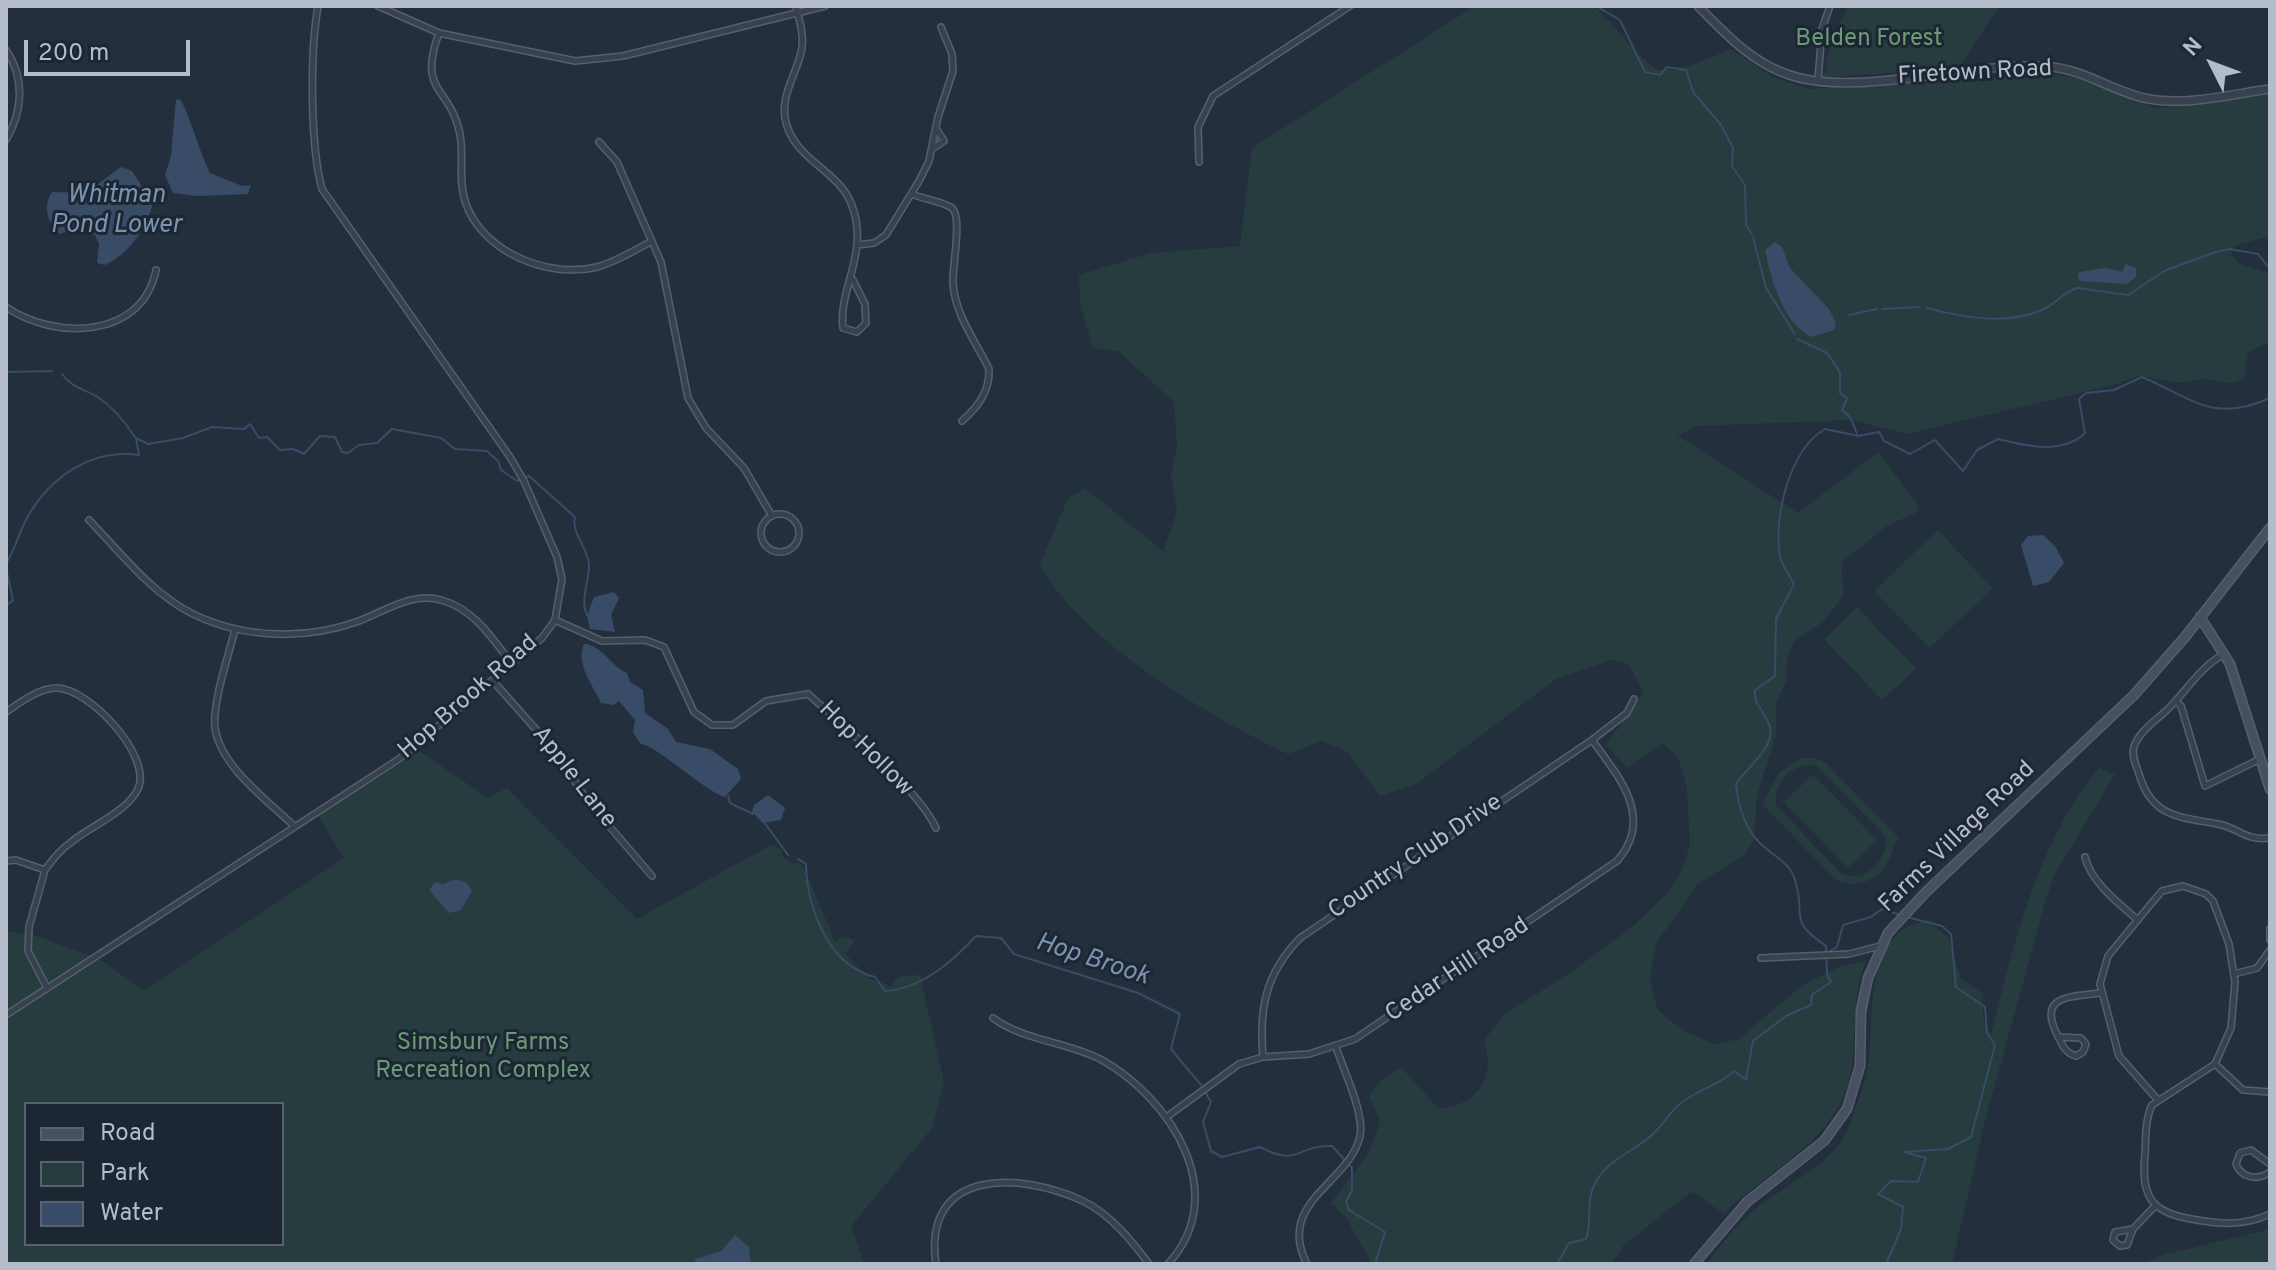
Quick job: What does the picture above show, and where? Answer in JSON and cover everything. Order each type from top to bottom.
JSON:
[{"type":"main road","name":"Farms Village Road","points":[[1694,1264],[1747,1202],[1824,1141],[1847,1109],[1859,1075],[1865,990],[1880,946],[1903,914],[2134,695],[2270,528]]},
{"type":"main road","points":[[2200,617],[2225,653],[2270,789]]},
{"type":"street","name":"Hop Brook Road","points":[[6,1015],[293,825],[399,759],[542,638],[555,620],[562,579],[557,557],[522,479],[322,189],[316,150],[314,50],[318,6]]},
{"type":"street","points":[[378,6],[439,33],[553,59],[596,61],[797,9],[825,6]]},
{"type":"street","points":[[1199,162],[1198,127],[1213,96],[1350,6]]},
{"type":"street","name":"Firetown Road","points":[[1698,6],[1753,56],[1782,73],[1818,81],[1887,79],[2033,66],[2067,70],[2156,100],[2270,89]]},
{"type":"street","points":[[1818,81],[1822,29],[1830,6]]},
{"type":"street","points":[[797,9],[803,38],[786,94],[786,123],[800,150],[847,194],[855,215],[857,245],[853,280],[841,312],[843,328],[857,332],[866,323],[866,316],[862,296],[853,280]]},
{"type":"street","points":[[857,245],[883,238],[912,194],[932,149],[935,127],[953,71],[952,54],[941,27]]},
{"type":"street","points":[[439,33],[431,56],[431,78],[460,133],[460,172],[466,203],[479,228],[490,240],[525,260],[562,269],[596,267],[652,241]]},
{"type":"street","points":[[6,50],[14,62],[20,99],[16,120],[6,140]]},
{"type":"street","points":[[932,149],[944,141],[935,127]]},
{"type":"street","points":[[599,142],[617,162],[665,275],[688,398],[706,428],[744,468],[772,516]]},
{"type":"street","points":[[912,194],[950,207],[955,214],[958,252],[953,271],[954,293],[962,319],[989,375],[980,402],[962,421]]},
{"type":"street","points":[[6,307],[24,319],[50,328],[87,331],[122,317],[142,303],[153,287],[156,270]]},
{"type":"street","points":[[784,514],[797,525],[798,540],[790,549],[772,550],[763,542],[763,524],[772,516],[784,514]]},
{"type":"street","points":[[89,520],[161,592],[192,614],[235,629],[277,634],[323,631],[356,622],[406,601],[427,598],[453,605],[476,620],[512,664]]},
{"type":"street","name":"Hop Hollow","points":[[555,620],[602,641],[642,640],[664,647],[694,712],[712,725],[733,725],[766,701],[808,694],[904,787],[930,816],[936,828]]},
{"type":"street","points":[[235,629],[222,684],[216,732],[233,764],[293,825]]},
{"type":"street","points":[[2225,653],[2199,673],[2176,701],[2144,731],[2133,749],[2148,797],[2164,809],[2197,823],[2219,824],[2253,840],[2270,838]]},
{"type":"street","name":"Apple Lane","points":[[493,681],[556,752],[586,799],[652,876]]},
{"type":"street","points":[[6,712],[46,690],[74,691],[118,731],[139,763],[140,780],[132,798],[70,843],[45,870],[30,919],[28,951],[47,988]]},
{"type":"street","name":"Country Club Drive","points":[[1263,1057],[1262,1000],[1279,962],[1300,938],[1592,740],[1627,713],[1634,699]]},
{"type":"street","points":[[2176,701],[2181,706],[2205,786],[2258,760]]},
{"type":"street","name":"Cedar Hill Road","points":[[1168,1116],[1232,1068],[1263,1057],[1295,1056],[1336,1047],[1376,1026],[1565,899],[1625,853],[1633,833],[1633,806],[1592,740]]},
{"type":"street","points":[[2085,857],[2087,868],[2116,902],[2138,920]]},
{"type":"street","points":[[6,861],[16,860],[45,870]]},
{"type":"street","points":[[2157,1099],[2119,1056],[2100,993],[2104,965],[2162,891],[2175,887],[2206,894],[2213,901],[2229,944],[2234,974],[2231,1028],[2215,1064],[2157,1099],[2148,1114],[2143,1164],[2146,1192],[2155,1206],[2172,1217],[2218,1224],[2248,1222],[2270,1214]]},
{"type":"street","points":[[2270,929],[2270,940]]},
{"type":"street","points":[[1761,958],[1869,951],[1880,946]]},
{"type":"street","points":[[2234,974],[2257,968],[2270,950]]},
{"type":"street","points":[[2058,1037],[2081,1038],[2086,1048],[2080,1055],[2070,1054],[2058,1037],[2049,1019],[2053,1006],[2071,996],[2100,993]]},
{"type":"street","points":[[993,1018],[1004,1026],[1074,1047],[1103,1061],[1168,1116],[1182,1139],[1195,1191],[1185,1243],[1168,1264]]},
{"type":"street","points":[[1307,1264],[1301,1243],[1303,1219],[1320,1189],[1357,1150],[1361,1132],[1336,1047]]},
{"type":"street","points":[[2215,1064],[2246,1091],[2270,1092]]},
{"type":"street","points":[[2270,1164],[2251,1150],[2240,1153],[2236,1164],[2239,1171],[2249,1176],[2270,1172]]},
{"type":"street","points":[[936,1264],[936,1225],[951,1201],[984,1181],[1001,1180],[1084,1202],[1120,1230],[1149,1264]]},
{"type":"street","points":[[2133,1229],[2155,1206]]},
{"type":"green space","points":[[1475,6],[1593,6],[1646,61],[1659,70],[1686,67],[1731,49],[1774,78],[1809,89],[1996,78],[2033,71],[2082,79],[2154,108],[2270,95],[2270,236],[2234,246],[2231,255],[2239,264],[2270,274],[2270,341],[2248,353],[2244,379],[2231,383],[2203,379],[2184,383],[2139,376],[2110,386],[1906,434],[1852,420],[1698,426],[1677,435],[1798,513],[1878,452],[1919,506],[1917,512],[1887,526],[1841,563],[1844,595],[1823,622],[1794,641],[1788,654],[1786,682],[1776,702],[1776,735],[1757,796],[1754,839],[1745,855],[1699,883],[1656,943],[1650,979],[1657,1008],[1668,1019],[1690,1034],[1715,1044],[1739,1039],[1801,986],[1841,966],[1866,961],[1856,1003],[1850,1076],[1842,1099],[1816,1137],[1725,1213],[1691,1192],[1623,1246],[1612,1264],[1372,1264],[1345,1216],[1331,1203],[1369,1153],[1380,1122],[1369,1095],[1384,1078],[1401,1067],[1439,1109],[1452,1107],[1473,1096],[1485,1079],[1488,1068],[1484,1041],[1502,1016],[1571,972],[1633,926],[1665,895],[1680,875],[1690,845],[1687,789],[1678,757],[1663,743],[1627,768],[1606,745],[1644,692],[1628,664],[1612,660],[1556,679],[1416,784],[1380,796],[1348,752],[1321,741],[1288,754],[1223,720],[1149,674],[1083,620],[1058,592],[1040,564],[1068,498],[1085,488],[1163,551],[1177,512],[1171,475],[1177,446],[1174,402],[1118,351],[1093,348],[1080,303],[1079,275],[1151,253],[1240,246],[1252,148]]},
{"type":"green space","name":"Belden Forest","points":[[1848,6],[1999,6],[1958,69],[1824,77],[1830,43]]},
{"type":"green space","points":[[1938,530],[1993,589],[1929,648],[1874,591]]},
{"type":"green space","points":[[1857,607],[1916,669],[1882,700],[1824,639]]},
{"type":"green space","name":"Simsbury Farms Recreation Complex","points":[[418,750],[488,798],[507,788],[637,919],[771,845],[782,850],[782,856],[792,864],[798,862],[804,867],[835,942],[845,936],[855,941],[845,954],[869,978],[891,987],[898,977],[920,975],[944,1082],[932,1128],[851,1226],[865,1264],[6,1264],[6,931],[34,935],[101,960],[144,991],[344,858],[317,814],[395,768]]},
{"type":"green space","points":[[1801,758],[1815,758],[1826,763],[1899,838],[1883,869],[1865,882],[1850,884],[1835,879],[1762,804],[1779,773]],"holes":[[[1816,765],[1886,837],[1883,855],[1872,869],[1857,876],[1840,873],[1776,805],[1781,781],[1792,770]]]},
{"type":"green space","points":[[2099,768],[2115,774],[2054,876],[2046,899],[1985,1121],[1952,1264],[1706,1264],[1748,1215],[1817,1166],[1845,1136],[1867,1072],[1872,1006],[1880,961],[1890,942],[1904,929],[1926,921],[1948,937],[1961,979],[1983,994],[1983,1018],[1991,1035],[2019,930],[2044,860],[2059,827]]},
{"type":"green space","points":[[1813,774],[1877,840],[1848,868],[1784,802]]},
{"type":"green space","points":[[2270,1229],[2270,1264],[2141,1264],[2163,1255]]},
{"type":"water","points":[[176,99],[181,100],[210,173],[242,186],[251,185],[248,194],[197,196],[173,193],[165,175],[171,156]]},
{"type":"water","name":"Whitman Pond Lower","points":[[121,167],[132,171],[153,204],[135,240],[122,254],[105,265],[97,263],[99,244],[95,235],[76,229],[59,234],[49,220],[47,203],[52,192],[86,193]]},
{"type":"water","points":[[1775,242],[1782,247],[1790,268],[1829,309],[1836,323],[1834,330],[1812,337],[1793,322],[1780,300],[1765,250]]},
{"type":"water","points":[[2126,264],[2136,268],[2136,277],[2127,284],[2080,281],[2078,277],[2079,272],[2106,268],[2122,272]]},
{"type":"water","points":[[2043,535],[2055,546],[2064,563],[2049,582],[2033,586],[2021,545],[2028,536]]},
{"type":"water","points":[[614,592],[619,598],[611,615],[615,632],[590,629],[587,616],[594,597]]},
{"type":"water","points":[[584,644],[602,652],[627,673],[630,682],[643,690],[645,713],[668,729],[676,742],[710,749],[738,769],[741,779],[725,797],[641,744],[633,733],[635,720],[619,701],[614,705],[601,703],[583,667]]},
{"type":"water","points":[[768,795],[785,808],[781,820],[763,823],[752,812],[754,805]]},
{"type":"water","points":[[456,879],[467,883],[472,891],[461,910],[449,913],[429,890],[435,882],[443,884]]},
{"type":"water","points":[[735,1235],[749,1247],[751,1264],[693,1264],[696,1259],[721,1251]]},
{"type":"waterway","points":[[1596,6],[1620,20],[1645,72],[1660,75],[1667,67],[1686,70],[1693,92],[1721,125],[1733,148],[1732,166],[1745,185],[1746,225],[1752,234]]},
{"type":"waterway","points":[[1753,237],[1766,288],[1795,334]]},
{"type":"waterway","points":[[1927,308],[1970,317],[2000,319],[2029,315],[2077,288],[2128,295],[2166,270],[2229,249],[2258,254],[2270,269]]},
{"type":"waterway","points":[[1882,309],[1920,307]]},
{"type":"waterway","points":[[1849,315],[1877,309]]},
{"type":"waterway","points":[[1797,339],[1827,353],[1840,372],[1840,393],[1847,398],[1842,410],[1851,418],[1857,434]]},
{"type":"waterway","points":[[6,372],[52,371]]},
{"type":"waterway","points":[[62,374],[70,383],[110,406],[135,437]]},
{"type":"waterway","name":"Hop Brook","points":[[1557,1264],[1569,1243],[1586,1239],[1591,1195],[1603,1172],[1651,1136],[1678,1106],[1693,1095],[1734,1071],[1746,1080],[1753,1041],[1786,1016],[1811,1005],[1812,995],[1831,982],[1827,974],[1826,946],[1813,937],[1802,922],[1792,872],[1749,829],[1740,807],[1736,784],[1760,755],[1770,737],[1769,724],[1757,702],[1755,690],[1775,676],[1776,619],[1794,584],[1780,556],[1779,523],[1787,485],[1802,452],[1825,429],[1858,436],[1879,432],[1884,441],[1910,454],[1935,440],[1963,471],[1977,450],[1998,439],[2043,447],[2076,440],[2085,433],[2079,399],[2086,393],[2114,390],[2142,377],[2189,400],[2218,408],[2233,409],[2270,398]]},
{"type":"waterway","name":"Hop Brook","points":[[6,564],[27,518],[47,490],[88,461],[104,456],[139,455],[136,438],[148,444],[183,438],[212,427],[244,429],[250,424],[259,438],[267,437],[280,450],[293,449],[304,454],[320,436],[335,437],[342,452],[348,453],[359,445],[377,443],[392,429],[441,438],[455,449],[487,451],[498,461],[501,470],[517,481],[529,476],[575,517],[575,529],[589,565],[585,597],[587,615]]},
{"type":"waterway","name":"Hop Brook","points":[[6,568],[13,600],[6,606]]},
{"type":"waterway","name":"Hop Brook","points":[[728,796],[730,803],[753,814]]},
{"type":"waterway","name":"Hop Brook","points":[[764,822],[788,855]]},
{"type":"waterway","name":"Hop Brook","points":[[798,859],[806,864],[816,916],[833,948],[859,971],[875,977],[885,991],[923,980],[957,955],[976,936],[1001,938],[1014,954],[1138,993],[1180,1014],[1171,1049],[1201,1085]]},
{"type":"waterway","points":[[1830,951],[1837,947],[1843,925],[1871,917],[1882,909],[1901,915]]},
{"type":"waterway","points":[[1886,1264],[1901,1229],[1903,1207],[1878,1194],[1891,1181],[1918,1182],[1926,1158],[1904,1152],[1948,1149],[1971,1137],[1995,1045],[1987,1033],[1985,1007],[1956,987],[1951,934],[1942,926],[1907,917]]},
{"type":"waterway","name":"Hop Brook","points":[[1206,1093],[1211,1102],[1203,1122],[1211,1151],[1222,1157],[1260,1147],[1291,1156],[1332,1146],[1352,1168],[1352,1190],[1346,1202],[1349,1210],[1385,1232],[1376,1261],[1379,1264]]}]
